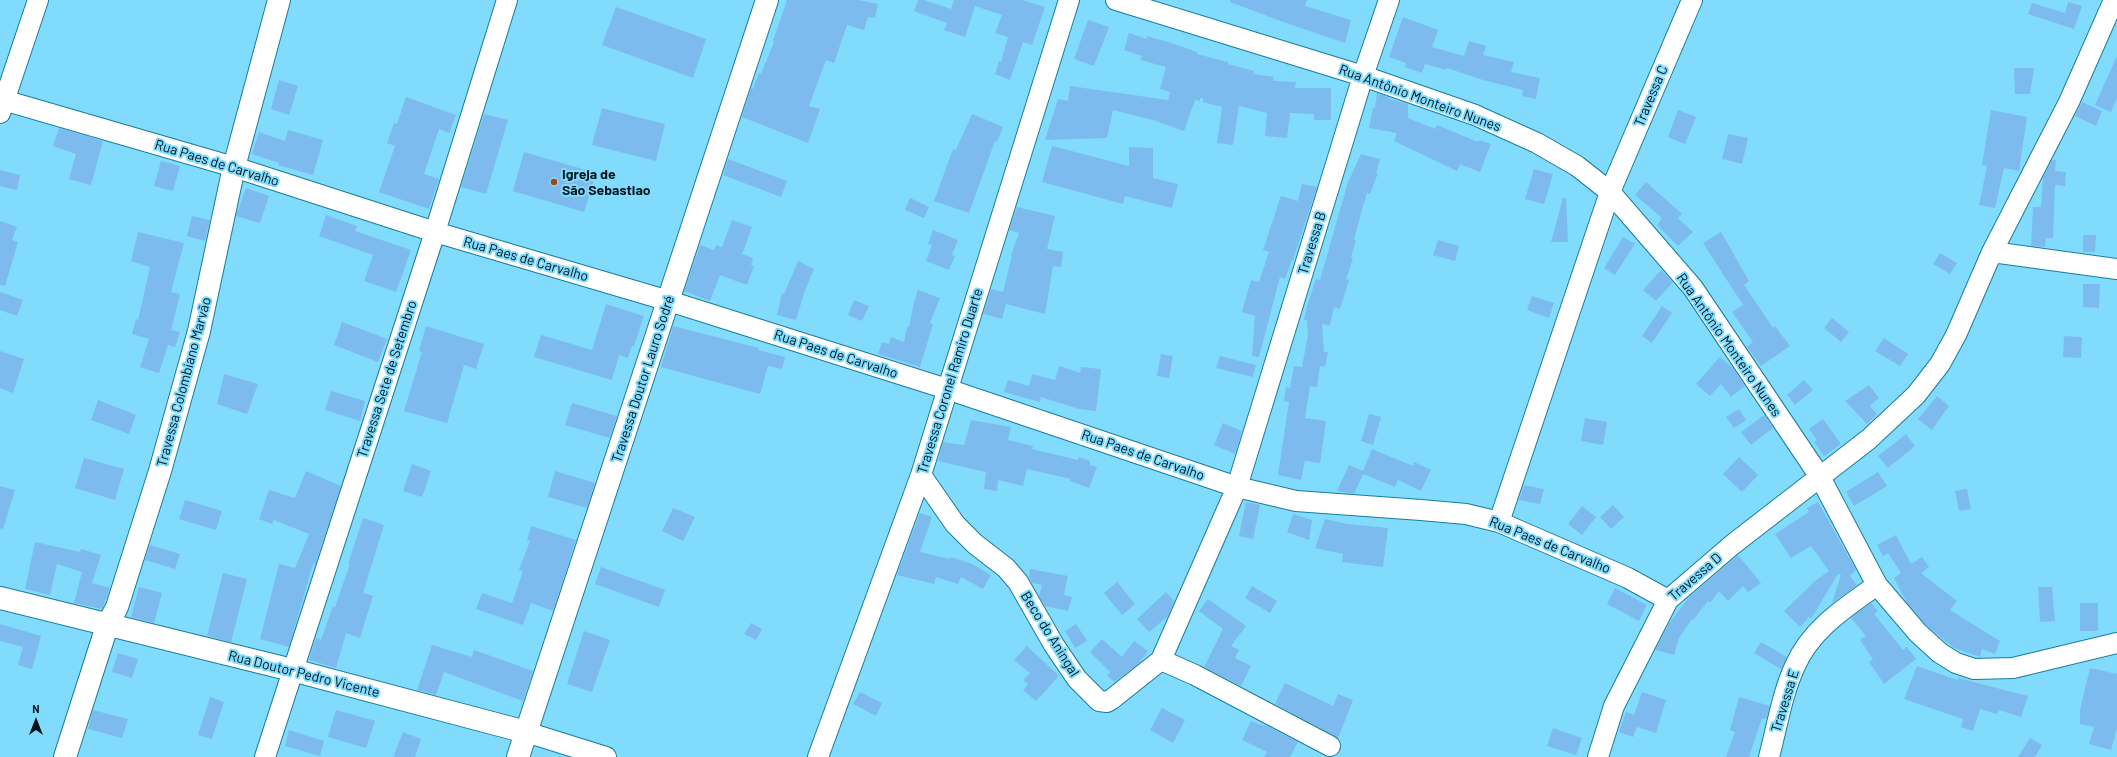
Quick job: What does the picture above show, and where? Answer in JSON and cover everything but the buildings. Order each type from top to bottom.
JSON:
[{"type":"street","points":[[1,104],[38,0]]},
{"type":"street","name":"Travessa Colombiano Marvão","points":[[65,757],[107,626],[117,607],[181,399],[199,332],[234,167],[279,0]]},
{"type":"street","name":"Travessa Sete de Setembro","points":[[264,757],[435,232],[508,0]]},
{"type":"street","name":"Travessa Doutor Lauro Sodré","points":[[518,757],[767,0]]},
{"type":"street","name":"Travessa Coronel Ramiro Duarte","points":[[818,757],[921,475],[946,389],[1070,0]]},
{"type":"street","name":"Rua Antônio Monteiro Nunes","points":[[1116,0],[1363,76],[1475,115],[1537,142],[1576,166],[1610,192],[1693,288],[1820,477],[1877,585],[1918,633],[1940,653],[1956,663],[1974,669],[2013,668],[2117,643]]},
{"type":"street","name":"Travessa B","points":[[1161,660],[1237,487],[1363,76],[1389,0]]},
{"type":"street","name":"Travessa C","points":[[1499,522],[1610,192],[1692,0]]},
{"type":"street","name":"Travessa D","points":[[1598,757],[1614,706],[1668,600],[1732,545],[1869,439],[1916,396],[1940,364],[1956,335],[1992,252],[2069,102],[2114,0]]},
{"type":"street","name":"Rua Paes de Carvalho","points":[[1,104],[234,167],[435,232],[669,301],[946,389],[1237,487],[1296,501],[1428,510],[1466,514],[1499,522],[1628,578],[1668,600]]},
{"type":"street","points":[[1992,252],[2117,268]]},
{"type":"street","name":"Beco do Aningal","points":[[921,475],[955,524],[975,544],[1006,568],[1018,582],[1064,662],[1096,699],[1104,702],[1112,699],[1161,660]]},
{"type":"street","name":"Travessa E","points":[[1769,757],[1795,665],[1822,627],[1841,610],[1877,585]]},
{"type":"street","name":"Rua Doutor Pedro Vicente","points":[[0,598],[107,626],[292,670],[526,732],[606,757]]},
{"type":"street","points":[[1161,660],[1330,746]]},
{"type":"place","name":"Igreja de São Sebastiao","points":[[554,182]]}]
